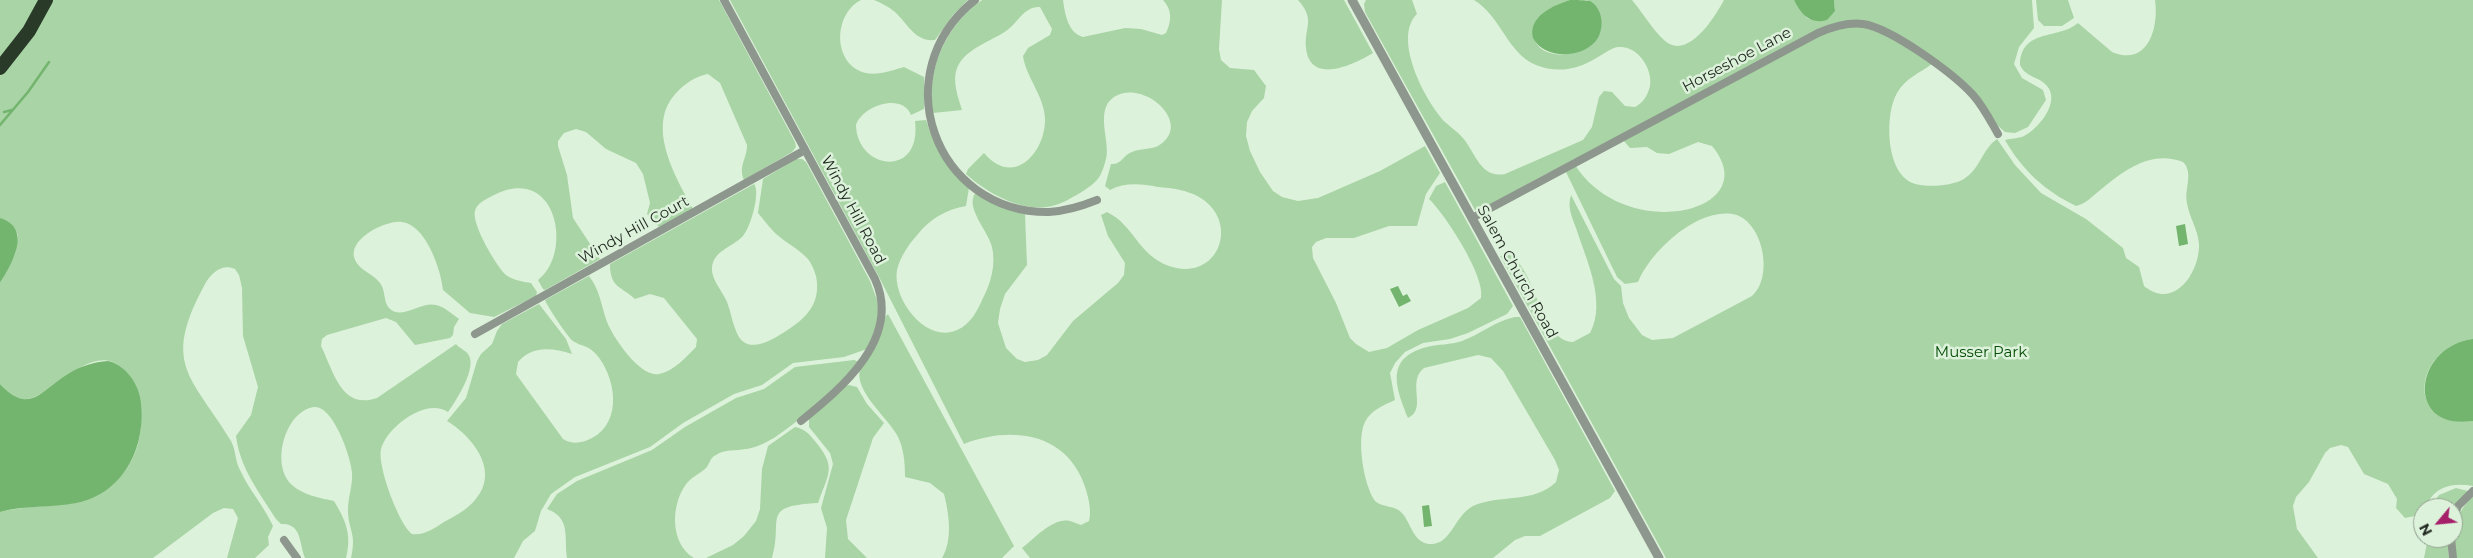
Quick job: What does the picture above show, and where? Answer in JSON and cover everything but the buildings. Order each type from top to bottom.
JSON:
[{"type":"highway","points":[[0,68],[29,31],[46,0]]},
{"type":"street","name":"Windy Hill Road","points":[[724,0],[881,295],[882,309],[878,333],[861,363],[831,395],[801,421]]},
{"type":"street","points":[[975,0],[946,31],[937,47],[930,68],[926,92],[928,108],[934,133],[945,154],[959,173],[975,187],[998,201],[1015,207],[1054,211],[1097,200]]},
{"type":"street","name":"Salem Church Road","points":[[1354,1],[1659,558]]},
{"type":"street","name":"Horseshoe Lane","points":[[1472,218],[1824,30],[1844,25],[1861,24],[1881,29],[1926,58],[1970,92],[1998,134]]},
{"type":"street","name":"Windy Hill Court","points":[[475,334],[805,150]]},
{"type":"street","points":[[2463,501],[2473,491]]},
{"type":"street","points":[[284,540],[297,558]]},
{"type":"green space","points":[[0,0],[41,0],[30,20],[0,59]]},
{"type":"green space","points":[[52,0],[719,0],[795,142],[796,147],[792,152],[744,180],[742,166],[747,145],[720,83],[708,74],[691,80],[678,91],[668,104],[663,119],[663,134],[671,166],[693,209],[659,227],[647,214],[650,203],[643,174],[636,163],[606,149],[586,132],[576,129],[564,133],[558,141],[558,146],[567,175],[573,218],[600,259],[545,290],[543,289],[538,280],[549,267],[555,251],[556,232],[553,215],[545,200],[532,191],[514,188],[492,196],[477,206],[475,211],[480,234],[496,263],[506,275],[531,283],[537,292],[536,296],[494,317],[470,313],[443,290],[439,271],[431,250],[418,231],[411,225],[402,222],[386,224],[369,233],[356,245],[354,253],[357,264],[380,283],[389,308],[394,311],[405,312],[424,306],[436,305],[459,319],[450,338],[415,345],[396,322],[386,318],[327,335],[322,339],[321,346],[335,377],[347,394],[355,399],[377,398],[456,344],[468,354],[470,360],[465,384],[448,412],[439,408],[419,411],[399,424],[391,432],[381,449],[382,468],[390,494],[401,519],[412,534],[429,531],[461,512],[472,504],[482,489],[485,478],[484,466],[480,455],[466,436],[447,421],[466,398],[477,361],[481,354],[492,344],[502,324],[539,304],[566,339],[572,354],[550,349],[536,350],[518,362],[516,374],[563,439],[578,443],[592,438],[602,431],[609,421],[613,399],[612,386],[603,364],[596,354],[571,339],[545,300],[589,276],[598,292],[610,329],[628,355],[644,370],[652,374],[659,374],[670,370],[696,347],[697,339],[664,298],[650,294],[635,299],[617,286],[610,272],[610,264],[754,184],[756,195],[754,211],[748,227],[738,241],[716,257],[712,268],[713,277],[727,302],[736,331],[746,343],[753,345],[768,341],[802,319],[812,307],[817,293],[816,276],[813,267],[804,255],[775,233],[758,213],[763,179],[796,159],[802,159],[806,162],[870,281],[879,308],[876,327],[867,349],[844,357],[793,363],[762,385],[734,394],[683,423],[650,447],[575,477],[551,494],[541,511],[535,531],[523,541],[514,558],[351,558],[353,537],[348,510],[352,482],[351,465],[345,444],[334,423],[328,414],[314,407],[304,411],[295,418],[288,428],[284,440],[282,465],[285,476],[292,485],[312,496],[334,501],[347,528],[348,550],[346,558],[305,558],[296,530],[288,525],[281,524],[276,519],[251,479],[238,448],[236,436],[251,415],[258,387],[243,336],[242,288],[239,275],[235,269],[230,267],[221,268],[207,280],[192,311],[185,333],[183,352],[194,384],[231,441],[240,470],[273,526],[268,537],[269,545],[255,558],[227,558],[238,518],[233,509],[224,508],[213,513],[153,558],[0,558],[0,512],[72,503],[86,500],[99,494],[111,486],[129,465],[135,453],[141,425],[141,409],[136,387],[123,369],[110,361],[97,361],[84,366],[45,392],[32,398],[21,399],[15,397],[0,384],[0,283],[15,254],[18,235],[14,227],[0,218],[0,76],[34,34]]},
{"type":"green space","points":[[730,0],[861,0],[845,16],[841,27],[840,39],[842,50],[847,60],[855,68],[866,73],[880,73],[904,67],[924,77],[924,109],[911,115],[906,108],[899,104],[882,104],[866,112],[856,125],[859,140],[867,152],[877,159],[889,162],[900,160],[909,152],[915,140],[915,121],[926,120],[933,139],[948,166],[969,188],[966,206],[946,212],[933,219],[908,246],[897,270],[900,294],[914,316],[923,325],[934,331],[945,333],[962,328],[970,321],[979,307],[988,286],[993,267],[992,247],[973,207],[974,195],[976,193],[1000,206],[1025,214],[1027,265],[1005,294],[998,323],[1006,348],[1017,359],[1025,362],[1038,360],[1047,355],[1073,321],[1118,283],[1124,275],[1125,263],[1108,236],[1101,215],[1107,212],[1124,224],[1143,248],[1159,261],[1169,266],[1186,269],[1201,266],[1212,258],[1218,247],[1221,234],[1219,220],[1212,208],[1199,197],[1184,191],[1133,184],[1110,190],[1105,186],[1111,164],[1118,163],[1132,152],[1158,146],[1168,137],[1171,127],[1168,116],[1161,106],[1139,94],[1126,93],[1114,97],[1108,103],[1104,118],[1107,152],[1104,166],[1097,180],[1080,193],[1052,206],[1029,207],[1006,200],[984,188],[966,174],[968,169],[984,153],[995,163],[1006,167],[1016,167],[1026,162],[1034,154],[1040,143],[1044,131],[1044,110],[1023,56],[1028,48],[1050,35],[1052,29],[1040,7],[1034,7],[1025,12],[1010,28],[972,50],[961,61],[955,78],[962,110],[933,113],[933,80],[941,49],[958,22],[982,0],[1063,0],[1066,17],[1071,27],[1074,32],[1083,37],[1125,28],[1141,29],[1162,35],[1166,33],[1170,19],[1168,8],[1163,0],[1222,0],[1219,49],[1221,60],[1230,68],[1254,70],[1266,86],[1264,98],[1252,111],[1247,122],[1246,136],[1250,151],[1260,172],[1273,191],[1282,197],[1298,201],[1318,198],[1380,171],[1425,146],[1440,173],[1426,194],[1417,226],[1389,226],[1354,238],[1326,238],[1316,242],[1312,247],[1313,258],[1336,303],[1350,338],[1369,352],[1387,348],[1418,330],[1468,308],[1481,298],[1481,288],[1471,261],[1454,231],[1429,199],[1436,186],[1445,182],[1513,306],[1507,314],[1468,333],[1450,339],[1423,343],[1405,352],[1395,363],[1390,373],[1395,400],[1378,408],[1371,414],[1362,430],[1362,462],[1371,494],[1375,501],[1399,510],[1419,540],[1429,544],[1436,543],[1448,535],[1461,516],[1473,506],[1483,502],[1527,496],[1547,489],[1556,482],[1559,470],[1555,460],[1503,371],[1491,358],[1478,355],[1424,368],[1417,380],[1416,408],[1414,414],[1408,418],[1397,385],[1399,366],[1413,352],[1427,347],[1462,341],[1502,321],[1515,317],[1520,317],[1615,491],[1610,498],[1540,536],[1525,536],[1515,540],[1493,558],[1030,558],[1022,548],[1051,525],[1057,522],[1070,521],[1081,525],[1089,521],[1088,498],[1084,484],[1075,467],[1064,453],[1050,444],[1034,438],[1017,435],[999,435],[964,444],[879,277]]},
{"type":"green space","points":[[874,0],[968,0],[953,15],[935,40],[928,40],[912,31],[887,6]]},
{"type":"green space","points":[[1298,0],[1344,0],[1373,53],[1356,62],[1334,69],[1324,69],[1316,66],[1309,60],[1306,48],[1307,13]]},
{"type":"green space","points":[[1366,0],[1412,0],[1417,14],[1410,25],[1408,38],[1414,69],[1421,85],[1437,112],[1467,143],[1479,163],[1490,172],[1497,174],[1505,174],[1583,140],[1592,127],[1599,97],[1604,91],[1612,92],[1625,106],[1635,107],[1646,96],[1650,86],[1650,79],[1643,59],[1625,47],[1618,47],[1583,65],[1568,69],[1544,68],[1536,65],[1518,52],[1491,15],[1474,0],[1570,0],[1559,4],[1541,15],[1534,25],[1534,38],[1541,48],[1550,53],[1561,54],[1584,49],[1593,42],[1599,33],[1600,15],[1597,9],[1587,0],[1632,0],[1664,40],[1673,45],[1682,45],[1699,35],[1714,17],[1724,0],[1794,0],[1807,18],[1820,21],[1829,16],[1835,9],[1834,0],[2032,0],[2034,28],[2019,47],[2014,64],[2022,78],[2043,90],[2046,100],[2028,127],[2015,133],[2005,132],[1996,124],[1979,98],[1902,39],[1844,22],[1542,176],[1481,210],[1475,210],[1365,12],[1364,4]]},
{"type":"green space","points":[[2036,0],[2068,0],[2074,18],[2062,26],[2044,26],[2038,20]]},
{"type":"green space","name":"Musser Park","points":[[2155,0],[2473,0],[2473,339],[2453,345],[2439,356],[2429,370],[2425,385],[2427,400],[2435,412],[2450,420],[2473,421],[2473,486],[2448,486],[2431,498],[2413,498],[2413,516],[2405,518],[2396,508],[2397,499],[2388,484],[2364,474],[2348,447],[2341,445],[2330,448],[2325,453],[2309,482],[2296,497],[2293,506],[2297,529],[2318,558],[1666,558],[1500,256],[1510,255],[1519,263],[1527,275],[1546,318],[1553,330],[1562,339],[1573,342],[1590,333],[1595,321],[1596,294],[1570,212],[1571,195],[1614,279],[1621,286],[1623,303],[1629,318],[1642,335],[1652,340],[1673,338],[1752,296],[1759,287],[1763,275],[1762,249],[1758,236],[1742,218],[1732,214],[1718,214],[1704,218],[1676,234],[1653,258],[1638,282],[1625,284],[1617,277],[1565,170],[1575,165],[1598,190],[1626,205],[1655,212],[1683,210],[1706,202],[1721,188],[1724,169],[1712,146],[1698,142],[1669,154],[1657,153],[1647,147],[1630,148],[1623,140],[1813,38],[1855,26],[1875,29],[1905,45],[1932,64],[1908,80],[1897,93],[1893,102],[1889,126],[1891,151],[1900,173],[1907,180],[1926,186],[1960,181],[1972,172],[1987,149],[1997,139],[2015,165],[2041,193],[2086,219],[2123,248],[2126,258],[2139,267],[2144,286],[2155,293],[2165,294],[2175,291],[2183,285],[2195,266],[2198,255],[2198,239],[2186,198],[2188,171],[2183,162],[2159,158],[2137,164],[2085,202],[2076,206],[2054,194],[2035,179],[2019,161],[2005,140],[2022,137],[2030,132],[2041,121],[2050,107],[2051,92],[2047,86],[2029,75],[2020,65],[2022,53],[2027,45],[2042,36],[2061,32],[2078,23],[2112,52],[2124,55],[2134,54],[2142,50],[2153,33],[2156,11]]},
{"type":"green space","points":[[888,314],[1014,546],[1002,558],[942,558],[949,535],[944,494],[930,483],[905,477],[904,456],[897,435],[866,395],[859,377],[862,362]]},
{"type":"green space","points":[[854,360],[859,362],[840,383],[786,430],[756,446],[719,453],[712,458],[705,469],[687,483],[678,501],[675,522],[680,543],[694,558],[567,558],[566,535],[563,523],[560,517],[547,509],[557,494],[577,481],[652,450],[685,427],[736,398],[764,389],[795,367]]},
{"type":"green space","points":[[845,386],[857,387],[867,404],[884,423],[873,438],[846,520],[848,539],[867,558],[825,558],[827,528],[821,508],[833,464],[830,453],[809,427],[809,418]]},
{"type":"green space","points":[[795,427],[804,430],[810,435],[826,457],[829,470],[828,477],[818,503],[788,507],[781,511],[777,517],[772,558],[706,558],[733,545],[744,536],[756,521],[760,509],[762,469],[768,446]]},
{"type":"green space","points":[[2456,488],[2468,491],[2462,498],[2437,498],[2439,495]]},
{"type":"green space","points":[[2473,496],[2473,558],[2456,558],[2455,548],[2463,548],[2463,509]]},
{"type":"green space","points":[[2426,548],[2448,548],[2449,558],[2424,558]]},
{"type":"shaded area","points":[[1570,0],[1590,1],[1595,5],[1602,20],[1598,37],[1588,48],[1580,52],[1562,54],[1545,50],[1533,38],[1532,30],[1534,23],[1550,8]]},
{"type":"shaded area","points":[[1794,0],[1834,0],[1835,11],[1827,20],[1811,20],[1803,14]]},
{"type":"shaded area","points":[[0,218],[10,223],[16,230],[18,238],[14,257],[0,283]]},
{"type":"shaded area","points":[[2185,224],[2188,244],[2179,246],[2176,226]]},
{"type":"shaded area","points":[[1398,286],[1403,296],[1407,294],[1411,301],[1399,307],[1390,289]]},
{"type":"shaded area","points":[[2473,339],[2473,421],[2451,421],[2436,413],[2427,401],[2425,386],[2429,371],[2438,356],[2453,345]]},
{"type":"shaded area","points":[[108,361],[119,366],[133,380],[140,397],[142,414],[136,448],[130,463],[120,477],[108,489],[76,503],[19,508],[0,512],[0,384],[19,398],[27,399],[43,393],[77,369],[92,363]]},
{"type":"shaded area","points":[[1429,505],[1432,526],[1424,527],[1422,506]]},
{"type":"waterway","points":[[0,125],[28,92],[49,62]]},
{"type":"waterway","points":[[4,112],[12,110]]}]
